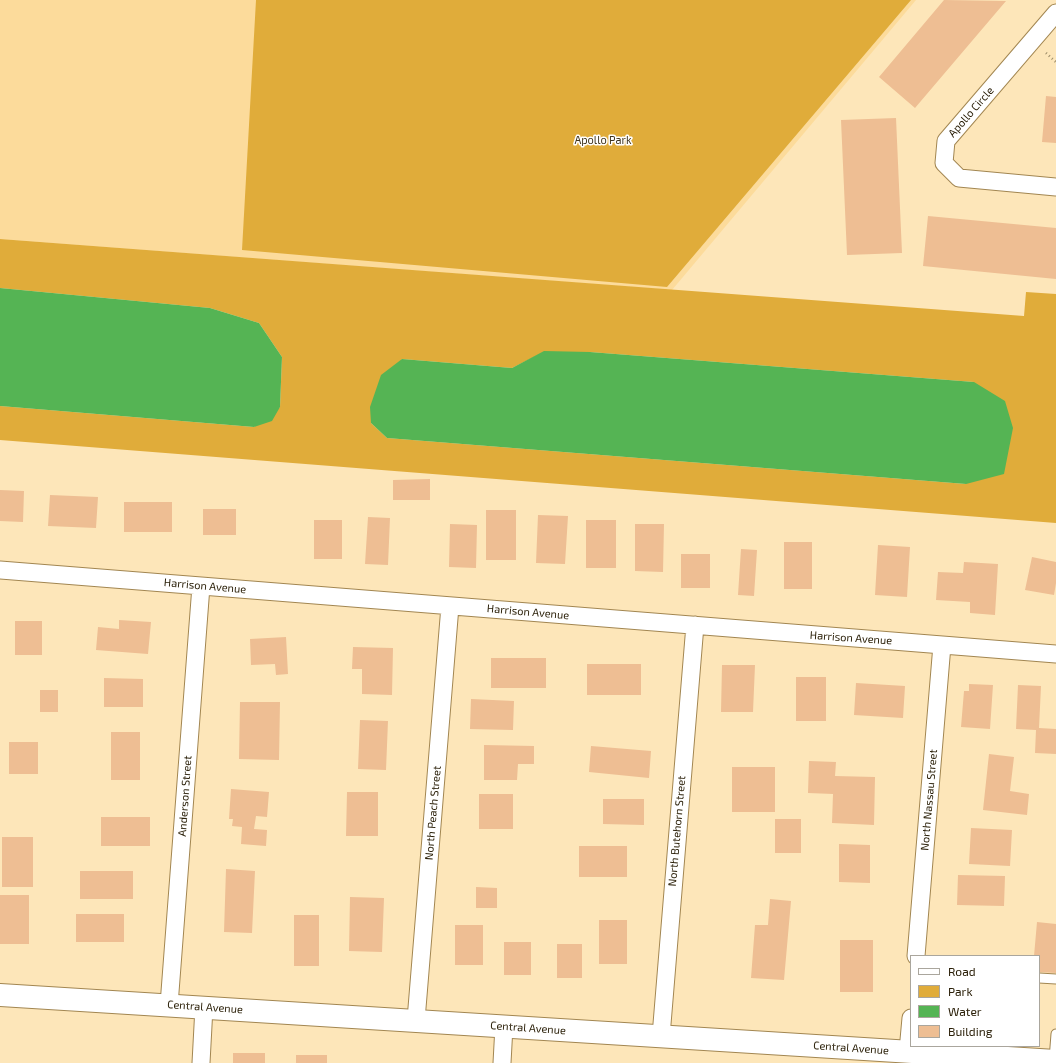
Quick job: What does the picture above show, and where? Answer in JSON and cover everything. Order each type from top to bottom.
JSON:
[{"type":"main road","name":"Central Avenue","points":[[0,995],[1055,1060]]},
{"type":"street","name":"Apollo Circle","points":[[1056,13],[946,141],[944,163],[960,178],[1056,187]]},
{"type":"street","name":"Harrison Avenue","points":[[0,570],[1056,654]]},
{"type":"street","name":"Anderson Street","points":[[169,1005],[201,586]]},
{"type":"street","name":"North Peach Street","points":[[416,1020],[450,606]]},
{"type":"street","name":"North Butehorn Street","points":[[661,1036],[694,625]]},
{"type":"street","name":"North Nassau Street","points":[[916,955],[942,645]]},
{"type":"street","points":[[201,1063],[204,1008]]},
{"type":"street","points":[[502,1063],[504,1026]]},
{"type":"street","points":[[908,1051],[910,1029]]},
{"type":"lane","points":[[1040,978],[1056,979]]},
{"type":"lane","points":[[1055,1060],[1056,1034]]},
{"type":"shaded area","name":"Apollo Park","points":[[0,0],[916,0],[672,290],[0,239]]},
{"type":"green space","name":"Apollo Park","points":[[256,0],[911,0],[667,287],[242,250]]},
{"type":"green space","points":[[0,239],[1024,316],[1026,292],[1056,294],[1056,523],[0,440],[0,406],[254,427],[280,407],[282,357],[259,323],[210,308],[0,288]],"holes":[[[544,352],[590,352],[974,382],[966,484],[387,438],[371,423],[402,359],[512,368]]]},
{"type":"water","points":[[0,288],[210,308],[259,323],[282,357],[280,407],[272,421],[254,427],[0,406]]},
{"type":"water","points":[[544,351],[590,352],[974,382],[1005,401],[1013,428],[1004,474],[966,484],[387,438],[371,423],[370,407],[381,375],[402,359],[512,368]]},
{"type":"building","points":[[944,0],[1006,1],[915,108],[879,77]]},
{"type":"building","points":[[1046,96],[1056,97],[1056,143],[1042,142]]},
{"type":"building","points":[[896,118],[902,253],[847,255],[841,120]]},
{"type":"building","points":[[928,216],[1056,228],[1056,279],[923,266]]},
{"type":"building","points":[[430,479],[430,500],[393,500],[393,480]]},
{"type":"building","points":[[0,490],[24,491],[23,522],[0,521]]},
{"type":"building","points":[[50,495],[98,497],[96,528],[48,526]]},
{"type":"building","points":[[124,502],[172,502],[172,532],[124,532]]},
{"type":"building","points":[[203,509],[236,509],[236,535],[203,535]]},
{"type":"building","points":[[486,510],[516,510],[516,560],[486,560]]},
{"type":"building","points":[[538,515],[568,516],[565,564],[536,563]]},
{"type":"building","points":[[368,517],[390,518],[388,565],[365,564]]},
{"type":"building","points":[[314,520],[342,520],[342,559],[314,559]]},
{"type":"building","points":[[586,520],[616,520],[616,568],[586,568]]},
{"type":"building","points":[[450,524],[477,525],[476,568],[449,567]]},
{"type":"building","points":[[635,524],[664,524],[663,572],[635,571]]},
{"type":"building","points":[[784,542],[812,542],[812,589],[784,589]]},
{"type":"building","points":[[878,545],[910,547],[907,597],[875,595]]},
{"type":"building","points":[[741,549],[757,550],[754,596],[738,595]]},
{"type":"building","points":[[681,554],[710,554],[710,588],[681,588]]},
{"type":"building","points":[[1032,557],[1056,562],[1056,583],[1054,595],[1025,590]]},
{"type":"building","points":[[964,562],[998,564],[995,615],[970,613],[970,602],[936,600],[938,572],[963,573]]},
{"type":"building","points":[[119,620],[151,622],[148,654],[96,650],[98,627],[119,629]]},
{"type":"building","points":[[15,621],[42,621],[42,655],[15,655]]},
{"type":"building","points":[[286,637],[288,674],[276,675],[275,664],[251,665],[250,639]]},
{"type":"building","points":[[353,647],[393,648],[392,695],[362,694],[362,669],[352,669]]},
{"type":"building","points":[[491,658],[546,658],[546,688],[491,688]]},
{"type":"building","points":[[587,664],[641,664],[641,695],[587,695]]},
{"type":"building","points":[[722,665],[755,665],[753,712],[721,712]]},
{"type":"building","points":[[796,677],[826,677],[826,721],[796,721]]},
{"type":"building","points":[[104,678],[143,679],[143,707],[104,707]]},
{"type":"building","points":[[856,683],[905,686],[903,718],[854,715]]},
{"type":"building","points":[[969,684],[993,685],[990,729],[961,727],[964,691],[969,691]]},
{"type":"building","points":[[1018,685],[1041,686],[1039,728],[1056,729],[1056,754],[1035,753],[1036,730],[1016,729]]},
{"type":"building","points":[[40,690],[58,690],[58,712],[40,712]]},
{"type":"building","points":[[471,699],[514,701],[513,730],[470,729]]},
{"type":"building","points":[[240,702],[280,702],[279,760],[239,759]]},
{"type":"building","points":[[360,720],[388,721],[386,770],[358,769]]},
{"type":"building","points":[[111,732],[140,732],[140,780],[111,780]]},
{"type":"building","points":[[9,742],[38,742],[38,774],[9,774]]},
{"type":"building","points":[[484,745],[534,746],[534,764],[518,764],[517,780],[484,780]]},
{"type":"building","points":[[591,746],[651,751],[649,778],[589,772]]},
{"type":"building","points":[[989,754],[1014,757],[1010,791],[1029,794],[1027,815],[983,810]]},
{"type":"building","points":[[809,761],[836,762],[835,776],[875,777],[874,825],[832,823],[833,794],[808,793]]},
{"type":"building","points":[[732,767],[775,767],[775,812],[732,812]]},
{"type":"building","points":[[231,789],[269,792],[267,817],[256,816],[254,829],[267,830],[266,846],[241,844],[242,827],[232,826],[233,819],[229,819]]},
{"type":"building","points":[[347,792],[378,792],[378,836],[346,836]]},
{"type":"building","points":[[479,794],[513,794],[513,829],[479,829]]},
{"type":"building","points":[[603,799],[644,799],[644,825],[603,824]]},
{"type":"building","points":[[101,817],[150,817],[150,846],[101,846]]},
{"type":"building","points":[[775,819],[801,819],[801,853],[775,853]]},
{"type":"building","points":[[971,828],[1012,830],[1010,866],[969,864]]},
{"type":"building","points":[[2,837],[33,837],[33,887],[2,887]]},
{"type":"building","points":[[839,844],[870,845],[870,883],[839,882]]},
{"type":"building","points":[[579,846],[627,846],[627,877],[579,877]]},
{"type":"building","points":[[226,869],[255,871],[252,933],[224,932]]},
{"type":"building","points":[[80,871],[133,871],[133,899],[80,899]]},
{"type":"building","points":[[958,875],[1005,876],[1004,906],[957,905]]},
{"type":"building","points":[[476,887],[497,888],[497,908],[476,908]]},
{"type":"building","points":[[0,895],[29,895],[29,944],[0,944]]},
{"type":"building","points":[[350,897],[384,898],[382,952],[349,951]]},
{"type":"building","points":[[770,899],[791,901],[784,980],[751,978],[755,925],[768,925]]},
{"type":"building","points":[[76,914],[124,914],[124,942],[76,942]]},
{"type":"building","points":[[294,915],[319,915],[319,966],[294,966]]},
{"type":"building","points":[[599,920],[627,920],[627,964],[599,964]]},
{"type":"building","points":[[1037,922],[1056,924],[1056,973],[1040,972],[1040,955],[1034,955]]},
{"type":"building","points":[[455,925],[483,925],[483,965],[455,965]]},
{"type":"building","points":[[840,940],[873,940],[873,992],[840,992]]},
{"type":"building","points":[[504,942],[531,942],[531,975],[504,975]]},
{"type":"building","points":[[557,944],[582,944],[582,978],[557,978]]},
{"type":"building","points":[[233,1053],[265,1053],[265,1063],[233,1063]]},
{"type":"building","points":[[296,1055],[327,1055],[327,1063],[296,1063]]}]
